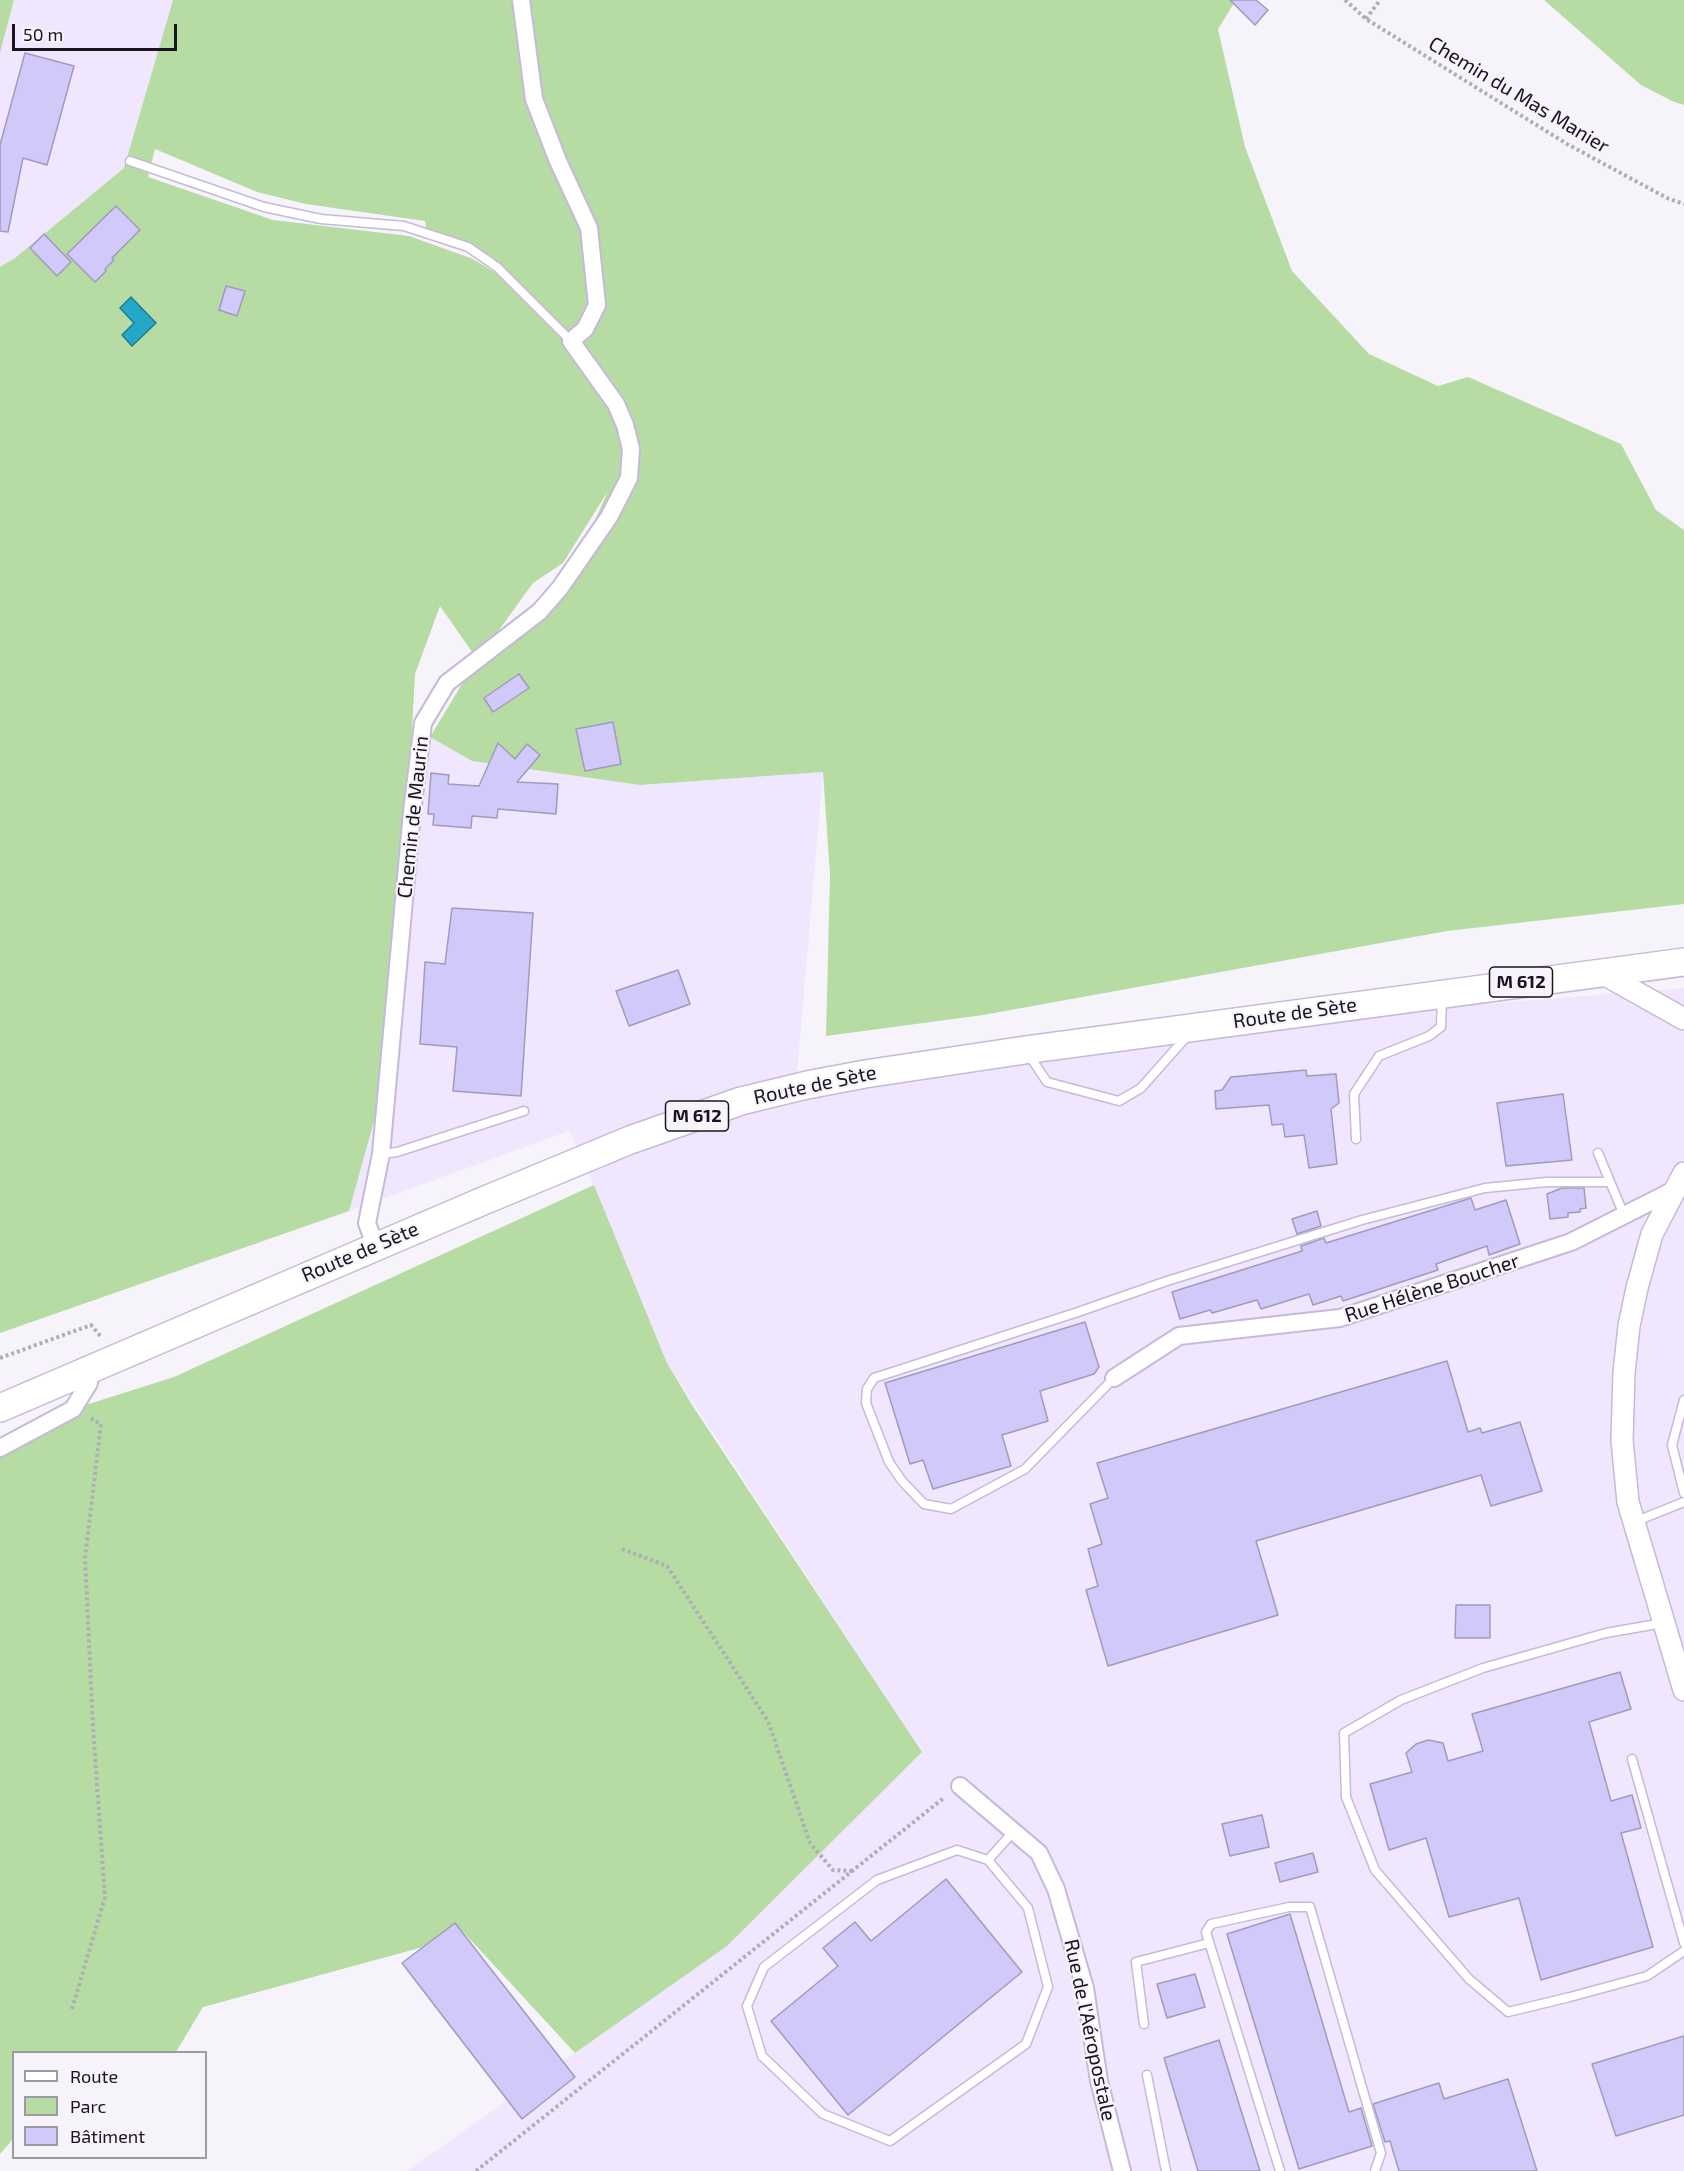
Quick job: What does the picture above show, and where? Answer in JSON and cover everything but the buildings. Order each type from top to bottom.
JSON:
[{"type":"main road","name":"Route de Sète","points":[[0,1408],[375,1245],[630,1140],[741,1101],[865,1074],[1025,1050],[1684,962]]},
{"type":"street","points":[[521,0],[534,99],[558,161],[589,228],[597,304],[585,329],[570,341]]},
{"type":"street","name":"Chemin de Maurin","points":[[375,1245],[367,1223],[381,1154],[412,812],[423,723],[447,682],[539,612],[560,588],[609,517],[629,478],[631,449],[625,425],[616,404],[570,341]]},
{"type":"street","points":[[1600,972],[1684,1019]]},
{"type":"street","points":[[1680,1181],[1652,1234],[1636,1288],[1624,1373],[1622,1440],[1628,1502],[1684,1690]]},
{"type":"street","name":"Rue Hélène Boucher","points":[[1114,1378],[1179,1336],[1340,1318],[1571,1242],[1624,1215],[1680,1181]]},
{"type":"street","points":[[0,1448],[73,1409],[89,1383],[86,1370]]},
{"type":"street","name":"Rue de l'Aéropostale","points":[[960,1786],[1039,1853],[1056,1889],[1085,1988],[1099,2081],[1122,2171]]},
{"type":"lane","points":[[130,161],[264,207],[321,219],[404,226],[468,247],[497,267],[570,341]]},
{"type":"lane","points":[[1356,1139],[1354,1094],[1379,1056],[1429,1036],[1441,1027],[1442,993]]},
{"type":"lane","points":[[1025,1050],[1047,1082],[1119,1101],[1142,1088],[1196,1026]]},
{"type":"lane","points":[[381,1154],[397,1152],[524,1111]]},
{"type":"lane","points":[[1598,1153],[1608,1182],[1624,1215]]},
{"type":"lane","points":[[1114,1378],[1025,1469],[951,1509],[924,1504],[902,1481],[889,1462],[866,1403],[867,1389],[874,1378],[1167,1281],[1362,1220],[1485,1188],[1547,1182],[1608,1182]]},
{"type":"lane","points":[[1684,1400],[1672,1445],[1684,1493]]},
{"type":"lane","points":[[1634,1522],[1684,1502]]},
{"type":"lane","points":[[1663,1623],[1606,1633],[1484,1668],[1401,1700],[1344,1733],[1347,1797],[1375,1870],[1469,1979],[1508,2012],[1647,1976],[1684,1951]]},
{"type":"lane","points":[[1632,1759],[1684,1943]]},
{"type":"lane","points":[[988,1860],[1014,1830]]},
{"type":"lane","points":[[957,1850],[988,1860],[1028,1908],[1048,1987],[1026,2044],[890,2142],[823,2114],[762,2056],[747,2006],[764,1966],[878,1880],[957,1850]]},
{"type":"lane","points":[[1280,2171],[1206,1932],[1210,1924],[1288,1907],[1310,1907],[1381,2153],[1375,2171]]},
{"type":"lane","points":[[1144,2024],[1136,1962],[1209,1944]]},
{"type":"lane","points":[[1147,2075],[1166,2171]]},
{"type":"path","name":"Chemin du Mas Manier","points":[[1345,0],[1366,19],[1567,144],[1667,198],[1684,204]]},
{"type":"path","points":[[1366,19],[1380,0]]},
{"type":"path","points":[[0,1358],[91,1325],[118,1356]]},
{"type":"path","points":[[72,2009],[105,1897],[93,1728],[85,1558],[101,1424],[73,1409]]},
{"type":"path","points":[[622,1549],[668,1566],[768,1721],[810,1843],[833,1870],[853,1871]]},
{"type":"path","points":[[476,2171],[960,1786]]},
{"type":"shaded area","points":[[14,0],[173,0],[124,168],[15,258],[0,267],[0,53]]},
{"type":"shaded area","points":[[430,737],[472,761],[640,785],[823,772],[795,1097],[1098,1035],[1684,988],[1684,2171],[407,2171],[727,1946],[922,1752],[667,1363],[594,1185],[569,1131],[349,1211],[380,1100],[407,821]]},
{"type":"green space","points":[[0,0],[14,0],[0,53]]},
{"type":"green space","points":[[173,0],[1236,0],[1218,29],[1245,147],[1292,271],[1369,354],[1438,386],[1468,377],[1621,444],[1656,510],[1684,530],[1684,904],[1447,931],[983,1015],[826,1036],[830,875],[823,772],[640,785],[472,761],[430,737],[477,659],[440,606],[415,674],[407,821],[380,1100],[349,1211],[0,1333],[0,267],[15,258],[124,168]],"holes":[[[155,149],[257,192],[306,204],[425,221],[427,232],[468,247],[497,267],[507,280],[473,259],[409,236],[273,220],[148,177]],[[608,491],[574,567],[481,655],[533,583],[563,563]]]},
{"type":"green space","points":[[1544,0],[1684,0],[1684,105],[1641,85]]},
{"type":"green space","points":[[594,1185],[667,1363],[694,1408],[922,1752],[727,1946],[575,2053],[455,1923],[423,1947],[203,2007],[177,2051],[12,2051],[12,2140],[0,2154],[0,1448],[73,1409],[174,1377]]},
{"type":"water","points":[[131,297],[156,323],[132,346],[122,335],[134,323],[120,308]]}]
